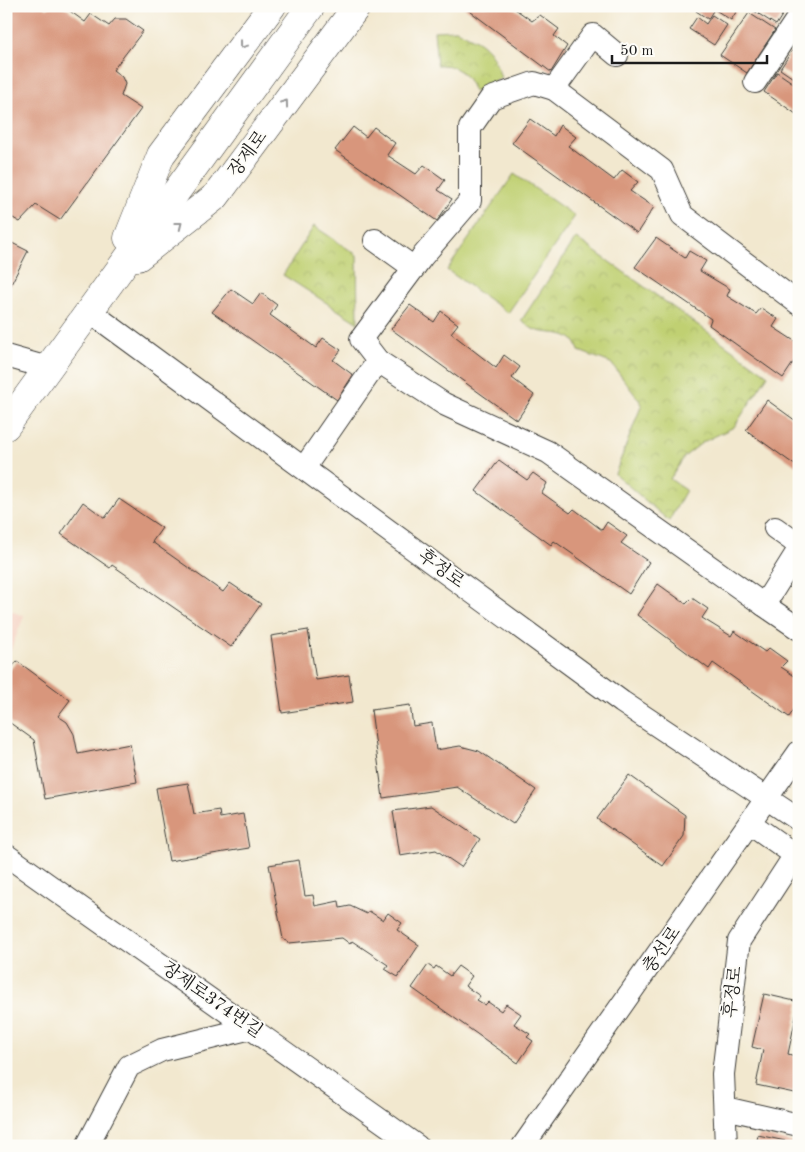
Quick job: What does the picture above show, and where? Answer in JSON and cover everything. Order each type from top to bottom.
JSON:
[{"type":"main road","name":"장제로","points":[[113,277],[161,155],[272,6]]},
{"type":"main road","name":"장제로","points":[[6,426],[311,6]]},
{"type":"main road","name":"장제로","points":[[113,277],[216,196],[357,6]]},
{"type":"street","points":[[755,82],[799,16]]},
{"type":"street","points":[[554,89],[593,35],[617,55]]},
{"type":"street","points":[[799,304],[682,215],[662,170],[554,89],[534,83],[491,98],[470,128],[470,202],[414,268],[361,339],[378,361],[444,404],[548,452],[799,629]]},
{"type":"street","points":[[375,240],[414,268]]},
{"type":"street","name":"후정로","points":[[89,311],[622,702],[799,820]]},
{"type":"street","points":[[6,356],[48,368]]},
{"type":"street","points":[[304,468],[378,361]]},
{"type":"street","points":[[775,528],[799,545]]},
{"type":"street","points":[[764,605],[799,549]]},
{"type":"street","name":"충선로","points":[[523,1146],[799,752]]},
{"type":"street","name":"후정로","points":[[726,1146],[724,1074],[739,941],[797,856],[750,823]]},
{"type":"street","name":"장제로374번길","points":[[6,855],[417,1146]]},
{"type":"street","points":[[88,1146],[129,1066],[162,1050],[251,1028]]},
{"type":"street","points":[[725,1108],[799,1125]]},
{"type":"shaded area","points":[[6,609],[24,616],[10,652],[6,651]]},
{"type":"green space","points":[[456,30],[474,39],[486,48],[498,68],[501,78],[474,92],[468,80],[461,72],[450,66],[437,65],[434,31]]},
{"type":"green space","points":[[514,174],[575,216],[508,313],[447,270]]},
{"type":"green space","points":[[314,226],[357,255],[358,323],[283,275]]},
{"type":"green space","points":[[576,238],[768,375],[734,427],[703,442],[685,456],[670,479],[686,490],[669,521],[615,474],[642,404],[611,363],[579,351],[572,339],[567,336],[541,332],[521,321]]},
{"type":"building","points":[[12,6],[43,6],[47,9],[50,6],[63,6],[85,22],[91,14],[109,26],[115,19],[126,19],[143,31],[113,70],[122,77],[125,84],[121,96],[141,109],[60,220],[36,205],[20,222],[6,214],[6,15]]},
{"type":"building","points":[[463,6],[511,6],[532,21],[540,15],[559,29],[554,36],[567,46],[551,72]]},
{"type":"building","points":[[699,6],[740,6],[731,20],[714,9],[708,19],[696,11]]},
{"type":"building","points":[[752,6],[788,6],[776,25],[751,9]]},
{"type":"building","points":[[749,13],[775,30],[747,73],[720,55]]},
{"type":"building","points":[[712,15],[727,25],[714,45],[689,29],[697,17],[706,24]]},
{"type":"building","points":[[794,48],[799,51],[799,82],[780,69]]},
{"type":"building","points":[[777,72],[799,87],[799,116],[764,92]]},
{"type":"building","points":[[530,119],[554,136],[560,125],[576,137],[568,146],[614,180],[622,170],[638,182],[630,191],[654,207],[637,233],[512,143]]},
{"type":"building","points":[[353,127],[366,137],[374,127],[395,143],[387,155],[416,174],[424,165],[445,180],[438,190],[452,199],[437,221],[335,150]]},
{"type":"building","points":[[656,238],[685,258],[689,251],[706,261],[700,271],[730,289],[727,296],[756,314],[761,308],[778,319],[773,327],[799,344],[799,354],[783,378],[709,325],[711,319],[635,267]]},
{"type":"building","points":[[6,240],[28,251],[6,294]]},
{"type":"building","points":[[231,289],[253,304],[261,293],[277,305],[270,315],[316,348],[323,338],[341,350],[333,360],[353,375],[337,400],[212,312]]},
{"type":"building","points":[[410,305],[434,322],[441,311],[458,324],[451,333],[496,368],[504,355],[520,367],[512,378],[534,395],[517,420],[391,329]]},
{"type":"building","points":[[767,400],[796,421],[799,418],[799,468],[746,430]]},
{"type":"building","points":[[499,460],[527,480],[533,473],[547,483],[542,493],[570,513],[574,509],[602,530],[607,522],[627,536],[621,543],[649,562],[629,594],[554,541],[551,545],[476,491]]},
{"type":"building","points":[[119,499],[162,528],[152,542],[223,592],[230,583],[261,604],[231,647],[112,565],[110,568],[61,534],[83,502],[105,518]]},
{"type":"building","points":[[658,584],[686,604],[692,598],[708,609],[702,618],[731,636],[734,631],[765,652],[769,648],[787,661],[781,667],[799,679],[799,702],[789,717],[713,663],[709,669],[637,615]]},
{"type":"building","points":[[308,630],[316,680],[349,675],[353,702],[282,713],[271,636]]},
{"type":"building","points":[[17,661],[70,700],[58,716],[67,722],[74,734],[78,754],[130,744],[137,782],[45,799],[34,740],[6,720],[6,675]]},
{"type":"building","points":[[410,705],[413,726],[432,723],[436,750],[460,746],[479,751],[536,790],[513,824],[457,787],[383,798],[371,710]]},
{"type":"building","points":[[629,775],[685,815],[684,836],[663,866],[597,819]]},
{"type":"building","points":[[188,783],[194,814],[219,810],[220,818],[243,814],[249,848],[169,861],[156,788]]},
{"type":"building","points":[[431,806],[480,839],[461,867],[436,850],[400,856],[393,811]]},
{"type":"building","points":[[299,860],[305,896],[313,895],[315,906],[339,901],[340,908],[350,906],[367,914],[369,911],[383,920],[388,913],[402,923],[397,930],[419,945],[398,977],[385,969],[388,965],[352,941],[350,944],[342,938],[289,943],[283,939],[269,865]]},
{"type":"building","points":[[428,965],[434,969],[436,966],[450,976],[458,966],[472,976],[465,986],[480,996],[477,1000],[485,1005],[488,1002],[501,1011],[506,1004],[521,1014],[514,1024],[530,1034],[527,1037],[533,1041],[518,1063],[412,988]]},
{"type":"building","points":[[764,994],[799,1002],[788,1054],[799,1057],[799,1094],[756,1085],[763,1050],[752,1047]]},
{"type":"building","points":[[758,1135],[799,1144],[799,1146],[756,1146]]}]
